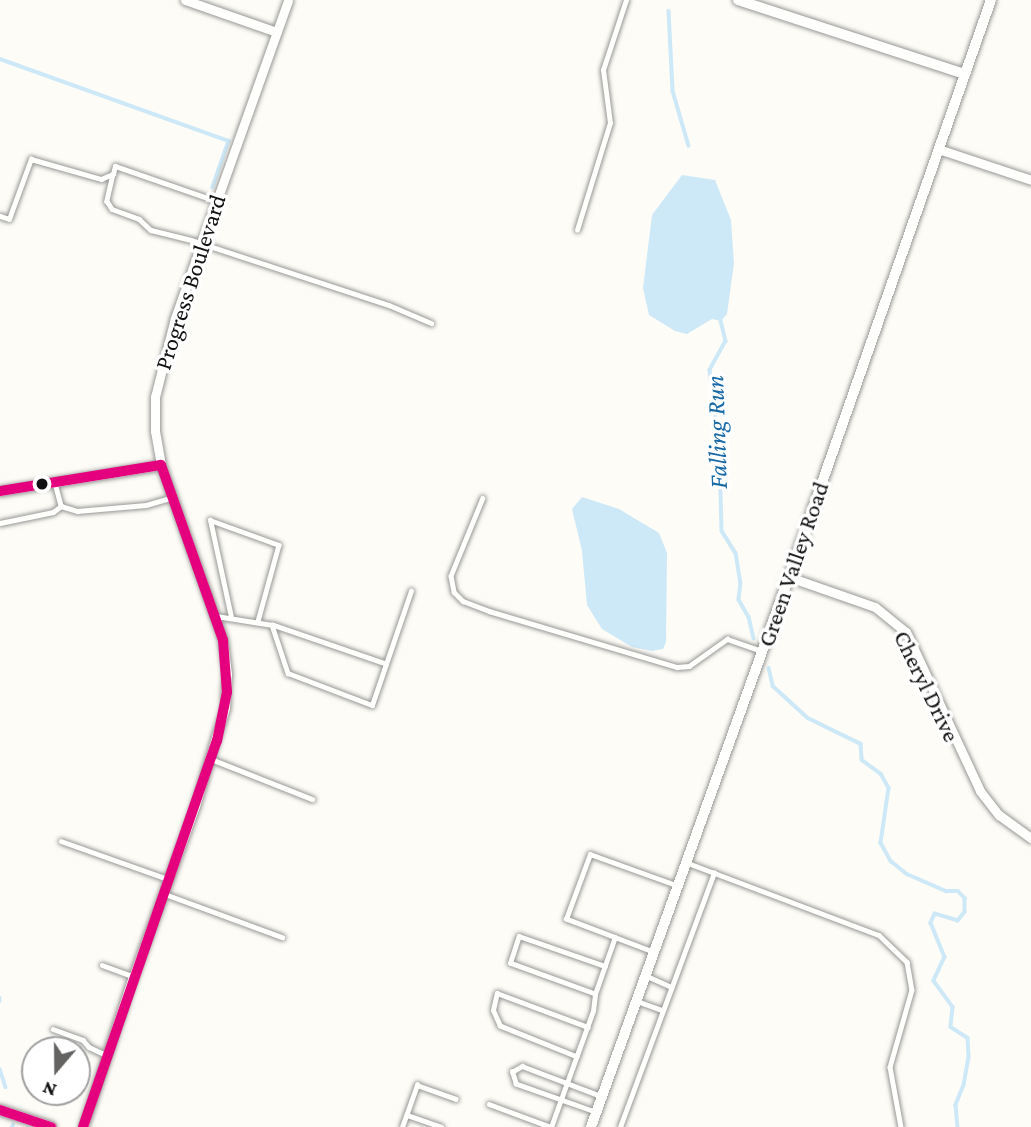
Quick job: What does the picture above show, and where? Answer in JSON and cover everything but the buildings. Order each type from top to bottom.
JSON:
[{"type":"street","points":[[185,0],[277,32]]},
{"type":"street","name":"Progress Boulevard","points":[[83,1127],[133,976],[211,759],[223,716],[227,683],[226,657],[216,616],[161,466],[154,415],[158,381],[172,328],[288,0]]},
{"type":"street","points":[[738,0],[965,74]]},
{"type":"street","name":"Green Valley Road","points":[[591,1127],[789,577],[991,0]]},
{"type":"street","points":[[938,149],[1031,180]]},
{"type":"street","points":[[0,491],[161,466]]},
{"type":"street","name":"Cheryl Drive","points":[[789,577],[875,607],[906,632],[980,791],[999,815],[1031,838]]},
{"type":"street","points":[[0,1110],[51,1127]]},
{"type":"lane","points":[[577,230],[610,123],[603,70],[626,0]]},
{"type":"lane","points":[[0,216],[9,219],[31,159],[101,179],[113,174]]},
{"type":"lane","points":[[216,201],[115,166],[107,201],[112,209],[139,219],[151,230],[389,305],[431,323]]},
{"type":"lane","points":[[55,482],[61,506]]},
{"type":"lane","points":[[61,506],[78,511],[146,505],[171,498]]},
{"type":"lane","points":[[483,498],[451,576],[454,592],[464,601],[489,611],[677,667],[689,666],[727,639],[762,652]]},
{"type":"lane","points":[[0,523],[53,512],[61,506]]},
{"type":"lane","points":[[231,617],[210,520],[279,545],[258,621]]},
{"type":"lane","points":[[271,625],[288,673],[372,705],[411,591]]},
{"type":"lane","points":[[216,616],[258,621],[386,664]]},
{"type":"lane","points":[[211,759],[312,799]]},
{"type":"lane","points":[[61,841],[169,879]]},
{"type":"lane","points":[[654,952],[566,919],[590,853],[678,886]]},
{"type":"lane","points":[[686,863],[879,935],[907,962],[912,990],[890,1067],[901,1127]]},
{"type":"lane","points":[[620,1127],[714,873]]},
{"type":"lane","points":[[164,893],[282,937]]},
{"type":"lane","points":[[594,994],[510,963],[519,936],[605,966]]},
{"type":"lane","points":[[489,1104],[551,1127],[588,1027],[594,994],[615,937]]},
{"type":"lane","points":[[102,965],[133,976]]},
{"type":"lane","points":[[645,976],[672,987]]},
{"type":"lane","points":[[577,1057],[500,1026],[493,1010],[498,993],[588,1027]]},
{"type":"lane","points":[[637,1002],[663,1010]]},
{"type":"lane","points":[[53,1029],[83,1040],[89,1047],[107,1056]]},
{"type":"lane","points":[[597,1112],[516,1084],[512,1072],[522,1066],[602,1097]]},
{"type":"lane","points":[[402,1127],[417,1085],[456,1099]]},
{"type":"lane","points":[[407,1115],[441,1127]]},
{"type":"water","points":[[682,175],[715,180],[731,220],[734,263],[727,314],[721,321],[712,319],[687,334],[675,331],[649,315],[643,288],[652,215]]},
{"type":"water","points":[[582,497],[619,509],[659,533],[667,553],[666,642],[663,649],[652,651],[632,647],[602,629],[587,605],[582,551],[572,509]]},
{"type":"waterway","name":"Falling Run","points":[[669,11],[673,91],[689,146]]},
{"type":"waterway","points":[[0,59],[229,141],[213,187]]},
{"type":"waterway","name":"Falling Run","points":[[720,317],[726,341],[710,370],[720,458],[722,531],[736,553],[741,583],[739,600],[749,617],[754,638]]},
{"type":"waterway","name":"Falling Run","points":[[769,668],[773,686],[808,718],[861,744],[862,760],[881,774],[889,788],[881,843],[891,861],[907,874],[946,891],[958,891],[965,898],[965,912],[958,921],[935,914],[931,923],[945,957],[934,981],[953,1007],[951,1027],[968,1038],[969,1057],[964,1085],[956,1105],[958,1127]]},
{"type":"waterway","points":[[0,1069],[6,1087]]},
{"type":"transit line","points":[[0,491],[161,465]]},
{"type":"transit line","points":[[83,1127],[217,741],[227,692],[223,640],[161,465]]},
{"type":"transit line","points":[[0,1110],[51,1127]]}]
